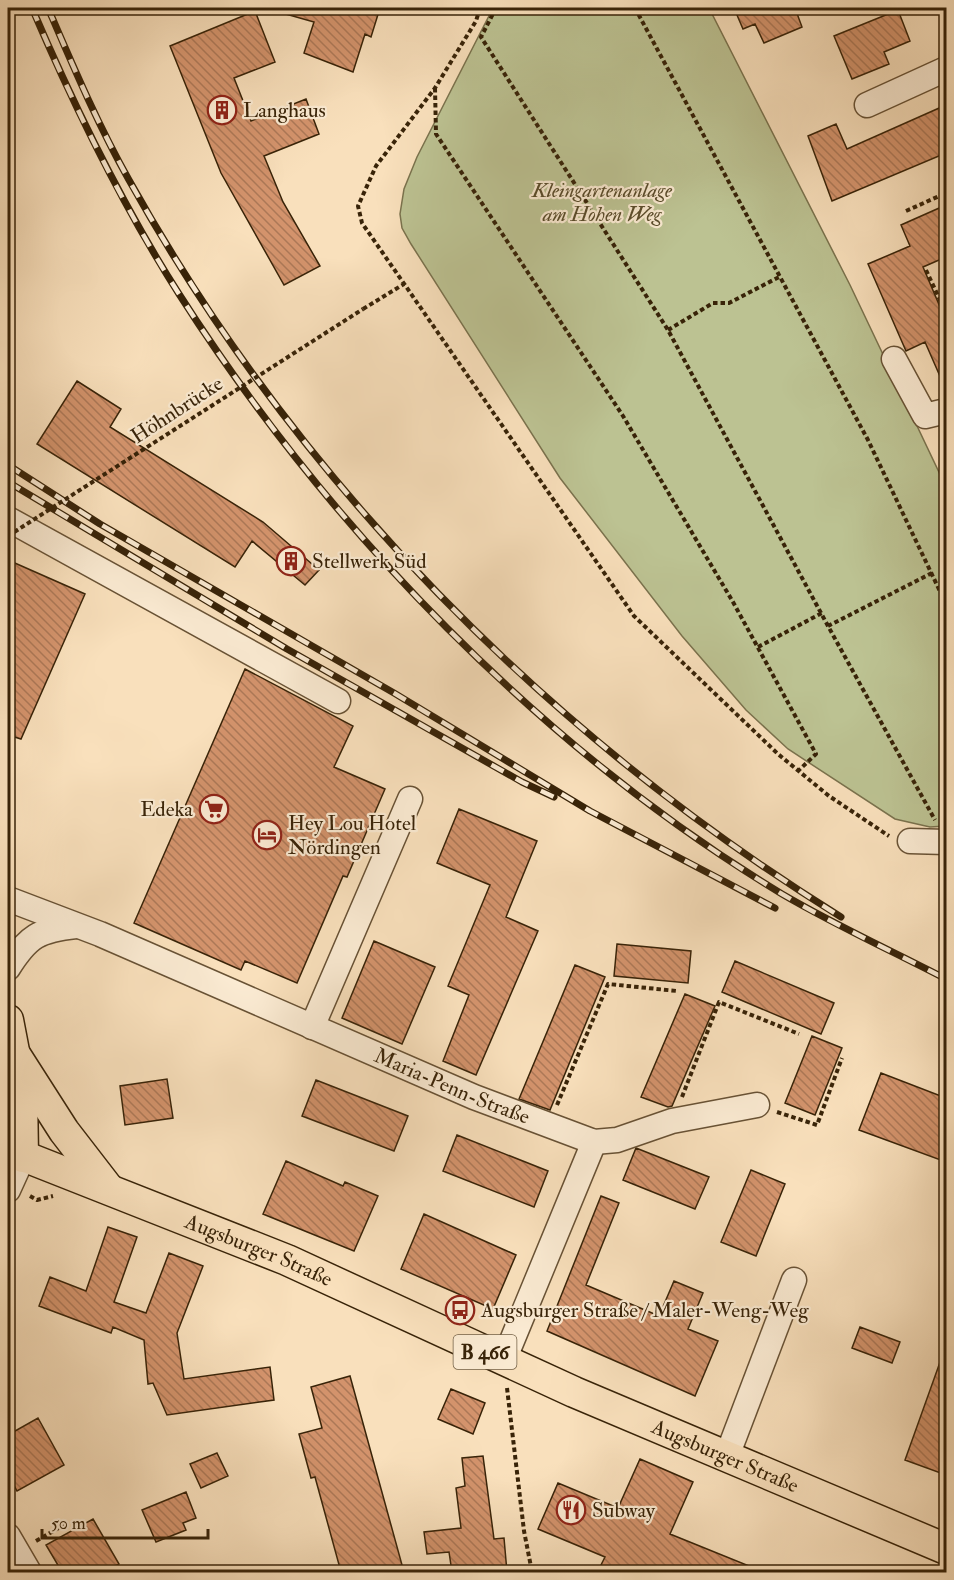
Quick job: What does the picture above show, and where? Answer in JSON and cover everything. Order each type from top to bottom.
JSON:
[{"type":"main road","points":[[8,1020],[12,1069],[22,1093],[15,1153]]},
{"type":"main road","points":[[12,1069],[108,1188]]},
{"type":"main road","name":"Augsburger Straße","points":[[15,1153],[287,1260],[504,1360],[946,1549]]},
{"type":"street","points":[[867,105],[946,69]]},
{"type":"street","points":[[894,359],[925,417],[946,411]]},
{"type":"street","points":[[8,519],[338,701]]},
{"type":"street","points":[[312,1027],[410,799]]},
{"type":"street","points":[[910,841],[943,842]]},
{"type":"street","name":"Maria-Penn-Straße","points":[[8,899],[95,925],[312,1027],[493,1104],[594,1142],[617,1140],[672,1121],[757,1106]]},
{"type":"street","points":[[8,968],[24,945],[39,933],[95,925]]},
{"type":"street","points":[[504,1360],[594,1142]]},
{"type":"street","points":[[8,1190],[15,1153]]},
{"type":"street","points":[[727,1456],[794,1281]]},
{"type":"street","points":[[8,1536],[29,1572]]},
{"type":"path","points":[[480,8],[476,21],[435,88],[376,166],[358,206],[362,223],[634,616],[720,702],[798,771],[885,835],[910,841]]},
{"type":"path","points":[[496,8],[481,37],[668,330],[936,822],[943,842]]},
{"type":"path","points":[[635,8],[782,276],[868,440],[946,604]]},
{"type":"path","points":[[435,88],[436,134],[623,416],[758,647],[816,754],[798,771]]},
{"type":"path","points":[[906,212],[946,193]]},
{"type":"path","points":[[926,270],[946,313]]},
{"type":"path","points":[[668,330],[712,303],[729,303],[782,276]]},
{"type":"path","name":"Höhnbrücke","points":[[8,536],[404,284]]},
{"type":"path","points":[[828,626],[932,573]]},
{"type":"path","points":[[758,647],[822,613]]},
{"type":"path","points":[[549,1125],[608,984],[677,992]]},
{"type":"path","points":[[672,1121],[719,1002],[799,1034]]},
{"type":"path","points":[[757,1106],[817,1125],[842,1058]]},
{"type":"path","points":[[504,1360],[524,1531],[532,1572]]},
{"type":"green space","name":"Kleingartenanlage am Hohen Weg","points":[[493,8],[709,8],[850,285],[946,487],[946,826],[930,827],[895,819],[788,749],[746,710],[682,636],[560,478],[402,228],[400,214],[404,189],[417,157]]},
{"type":"building","points":[[283,8],[380,8],[371,37],[365,34],[353,72],[304,53],[314,22],[282,13]]},
{"type":"building","points":[[734,8],[795,8],[802,27],[764,43],[755,24],[743,29]]},
{"type":"building","points":[[898,10],[910,41],[884,52],[889,64],[852,79],[834,36]]},
{"type":"building","name":"Langhaus","points":[[255,11],[275,62],[234,78],[251,121],[306,99],[319,134],[264,156],[283,202],[320,266],[284,285],[221,173],[170,46]]},
{"type":"building","points":[[946,105],[946,153],[832,201],[808,136],[836,124],[847,149]]},
{"type":"building","points":[[946,205],[946,257],[923,267],[946,321],[946,390],[925,342],[906,351],[868,264],[910,246],[901,225]]},
{"type":"building","points":[[77,381],[121,409],[110,427],[263,522],[319,570],[305,585],[252,541],[235,567],[37,444]]},
{"type":"building","points":[[8,560],[85,594],[21,739],[8,735]]},
{"type":"building","points":[[245,669],[353,726],[334,767],[385,789],[347,877],[343,876],[297,983],[245,961],[241,970],[134,923]]},
{"type":"building","points":[[459,809],[537,841],[506,917],[538,931],[476,1075],[443,1061],[469,995],[448,986],[490,885],[437,863]]},
{"type":"building","points":[[374,941],[435,967],[402,1044],[342,1018]]},
{"type":"building","points":[[617,944],[691,951],[688,983],[614,976]]},
{"type":"building","points":[[735,961],[834,1003],[821,1034],[722,992]]},
{"type":"building","points":[[575,965],[605,977],[550,1110],[519,1099]]},
{"type":"building","points":[[685,994],[715,1006],[672,1106],[668,1107],[641,1097]]},
{"type":"building","points":[[812,1036],[842,1048],[815,1115],[785,1103]]},
{"type":"building","points":[[881,1073],[946,1098],[946,1162],[859,1130]]},
{"type":"building","points":[[167,1079],[173,1118],[125,1125],[120,1086]]},
{"type":"building","points":[[316,1080],[408,1116],[394,1151],[302,1116]]},
{"type":"building","points":[[457,1135],[548,1171],[534,1207],[443,1171]]},
{"type":"building","points":[[636,1148],[709,1177],[695,1209],[623,1180]]},
{"type":"building","points":[[286,1161],[343,1186],[345,1182],[378,1196],[354,1251],[263,1214]]},
{"type":"building","points":[[751,1170],[785,1184],[756,1256],[721,1242]]},
{"type":"building","points":[[601,1196],[619,1203],[586,1285],[659,1316],[674,1281],[703,1293],[688,1329],[718,1341],[695,1396],[547,1331]]},
{"type":"building","points":[[424,1214],[516,1255],[493,1309],[401,1269]]},
{"type":"building","points":[[108,1227],[137,1237],[114,1302],[146,1313],[169,1253],[203,1266],[177,1333],[184,1379],[270,1367],[274,1400],[167,1415],[153,1383],[148,1384],[144,1340],[113,1327],[111,1333],[39,1306],[50,1277],[86,1291]]},
{"type":"building","points":[[860,1327],[900,1342],[892,1363],[852,1348]]},
{"type":"building","points":[[944,1351],[946,1351],[946,1475],[905,1460]]},
{"type":"building","points":[[350,1376],[402,1565],[372,1572],[341,1572],[315,1477],[311,1478],[299,1434],[322,1428],[311,1387]]},
{"type":"building","points":[[451,1389],[485,1403],[473,1434],[438,1419]]},
{"type":"building","points":[[38,1418],[64,1465],[17,1491],[8,1474],[8,1435]]},
{"type":"building","points":[[217,1453],[228,1476],[201,1488],[190,1464]]},
{"type":"building","points":[[483,1456],[494,1539],[504,1538],[507,1572],[452,1572],[449,1552],[427,1554],[424,1532],[461,1528],[456,1488],[465,1486],[462,1458]]},
{"type":"building","points":[[640,1459],[693,1482],[670,1534],[764,1572],[611,1572],[600,1567],[605,1557],[538,1529],[558,1483],[618,1508]]},
{"type":"building","points":[[186,1492],[196,1518],[183,1523],[186,1530],[156,1542],[142,1510]]},
{"type":"building","points":[[93,1519],[119,1564],[104,1572],[62,1572],[46,1545]]},
{"type":"railway","points":[[32,8],[100,154],[137,225],[179,294],[238,382],[303,467],[373,549],[447,628],[525,702],[607,772],[693,836],[782,894],[946,979]]},
{"type":"railway","points":[[48,8],[107,138],[129,180],[196,291],[270,397],[351,498],[438,594],[531,683],[630,768],[733,845],[841,917]]},
{"type":"railway","points":[[8,465],[100,524],[394,693],[590,811],[775,908]]},
{"type":"railway","points":[[8,482],[287,649],[522,782],[554,797]]},
{"type":"place","name":"Langhaus","points":[[222,110]]},
{"type":"place","name":"Stellwerk Süd","points":[[291,561]]},
{"type":"place","name":"Edeka","points":[[214,809]]},
{"type":"place","name":"Hey Lou Hotel Nördingen","points":[[267,835]]},
{"type":"place","name":"Augsburger Straße / Maler-Weng-Weg","points":[[460,1310]]},
{"type":"place","name":"Subway","points":[[571,1510]]}]
